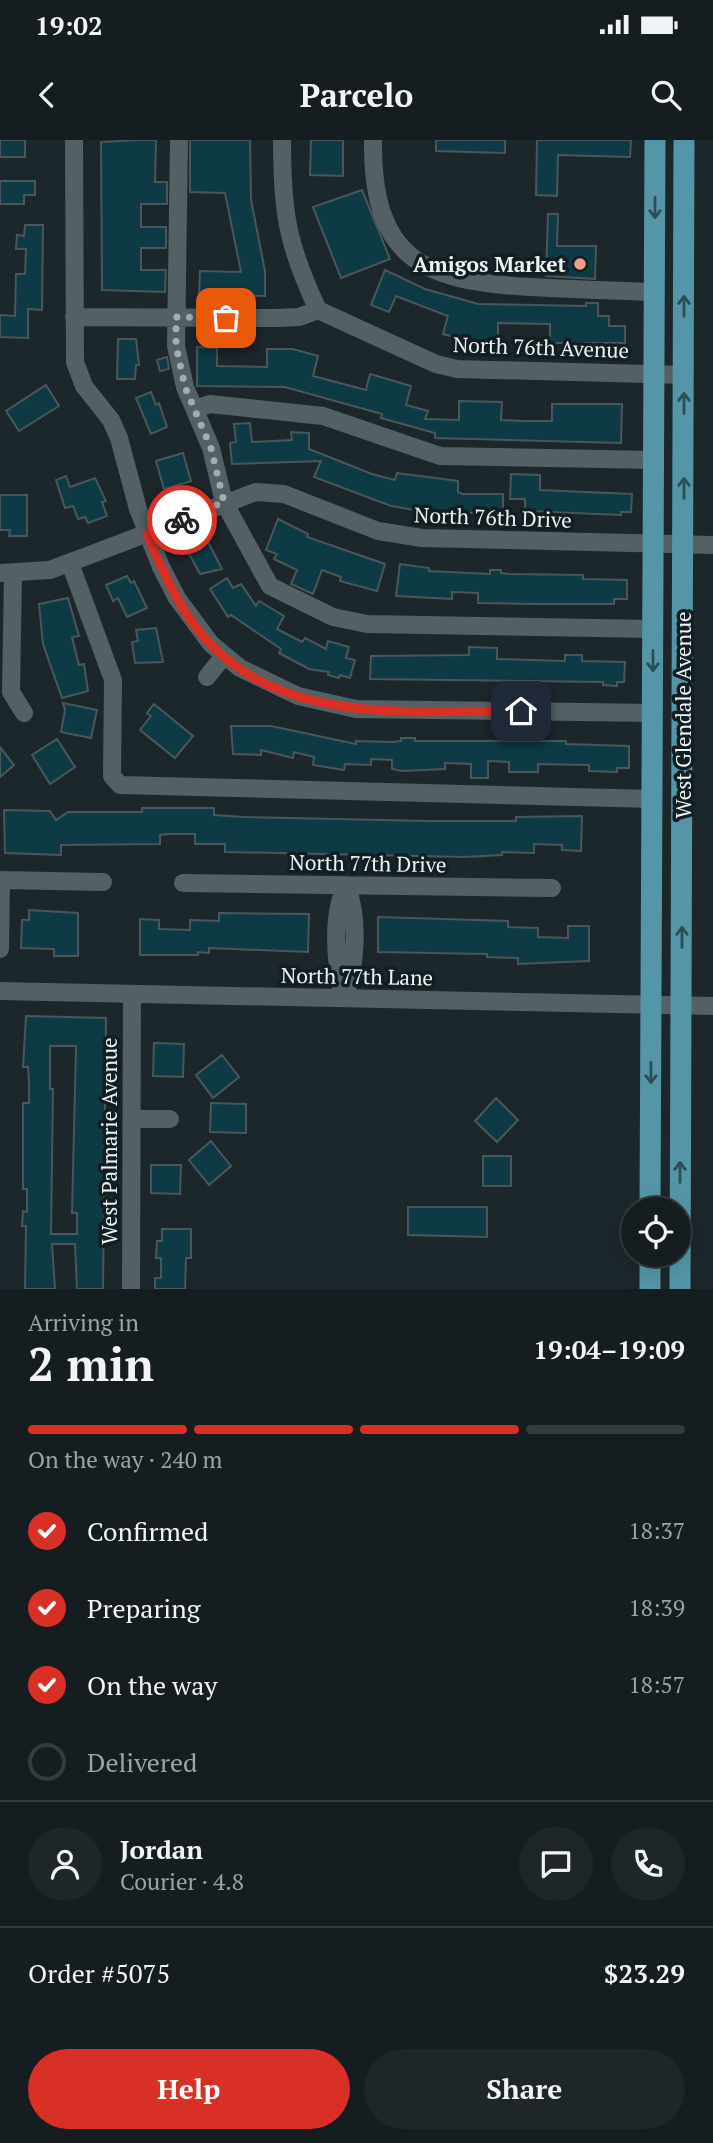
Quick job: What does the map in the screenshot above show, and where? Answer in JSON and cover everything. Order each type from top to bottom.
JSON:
[{"type":"main road","name":"West Glendale Avenue","points":[[650,1197],[655,140]]},
{"type":"main road","name":"West Glendale Avenue","points":[[680,1289],[684,140]]},
{"type":"main road","points":[[650,1267],[650,1289]]},
{"type":"street","points":[[74,140],[75,362],[84,386],[111,420],[119,438],[147,534],[177,598],[223,657],[261,680],[298,696],[356,709],[652,713]]},
{"type":"street","points":[[178,140],[176,346],[185,387],[211,448],[224,502],[270,586],[333,617],[367,624],[653,629]]},
{"type":"street","points":[[74,317],[276,318],[299,317],[318,310],[287,234],[282,193],[282,140]]},
{"type":"street","points":[[373,140],[374,188],[393,237],[410,256],[432,272],[506,286],[654,292]]},
{"type":"street","name":"North 76th Avenue","points":[[318,310],[436,364],[457,369],[684,374]]},
{"type":"street","points":[[195,409],[222,405],[323,416],[440,456],[654,460]]},
{"type":"street","name":"North 76th Drive","points":[[7,573],[50,569],[70,563],[256,492],[277,493],[378,531],[422,538],[713,545]]},
{"type":"street","points":[[70,563],[113,680],[112,776],[120,785],[653,799]]},
{"type":"street","points":[[7,573],[11,692],[24,713]]},
{"type":"street","points":[[207,677],[223,657]]},
{"type":"street","points":[[0,949],[0,880],[103,882]]},
{"type":"street","name":"North 77th Drive","points":[[183,883],[552,888]]},
{"type":"street","points":[[343,998],[338,974],[339,901],[346,885]]},
{"type":"street","name":"North 77th Lane","points":[[0,992],[713,1006]]},
{"type":"street","name":"West Palmarie Avenue","points":[[131,1289],[132,994]]},
{"type":"street","points":[[132,1119],[170,1119]]},
{"type":"building","points":[[0,140],[25,140],[25,157],[0,157]]},
{"type":"building","points":[[156,140],[155,182],[167,182],[167,204],[141,204],[141,227],[166,227],[166,248],[141,248],[141,270],[166,270],[165,292],[102,290],[101,142]]},
{"type":"building","points":[[190,140],[250,140],[251,200],[265,271],[265,296],[199,295],[200,271],[241,272],[225,193],[190,192]]},
{"type":"building","points":[[311,140],[343,140],[343,176],[310,175]]},
{"type":"building","points":[[436,140],[505,140],[505,153],[436,151]]},
{"type":"building","points":[[537,140],[631,140],[630,157],[558,155],[557,196],[536,195]]},
{"type":"building","points":[[0,181],[35,181],[35,195],[24,195],[24,204],[0,204]]},
{"type":"building","points":[[362,190],[390,259],[341,278],[313,207]]},
{"type":"building","points":[[548,214],[558,214],[557,246],[596,246],[595,279],[546,276]]},
{"type":"building","points":[[25,225],[43,225],[42,310],[28,309],[28,338],[0,337],[0,315],[15,316],[16,274],[25,274],[26,249],[16,249],[17,235],[24,236]]},
{"type":"building","points":[[385,270],[425,289],[478,304],[586,306],[586,303],[598,303],[598,316],[609,316],[609,326],[625,326],[625,343],[550,343],[550,324],[498,323],[498,342],[469,341],[443,334],[448,316],[396,296],[389,312],[371,305]]},
{"type":"building","points":[[118,339],[136,339],[139,365],[136,365],[135,379],[117,379]]},
{"type":"building","points":[[197,347],[217,348],[217,366],[267,367],[267,349],[293,349],[318,356],[313,376],[366,390],[370,374],[411,386],[406,405],[428,411],[425,419],[459,420],[459,401],[502,402],[501,420],[524,421],[552,421],[552,404],[622,404],[621,443],[435,438],[435,433],[381,418],[382,414],[285,387],[197,386]]},
{"type":"building","points":[[167,357],[169,369],[160,371],[157,360]]},
{"type":"building","points":[[46,385],[59,406],[19,431],[6,411]]},
{"type":"building","points":[[151,392],[156,405],[159,403],[167,427],[151,434],[136,398]]},
{"type":"building","points":[[250,423],[252,442],[292,440],[291,432],[309,433],[309,449],[372,474],[395,480],[397,473],[458,481],[458,492],[463,494],[503,494],[503,514],[420,511],[391,506],[314,477],[321,461],[232,464],[230,443],[236,442],[234,424]]},
{"type":"building","points":[[183,453],[191,481],[164,489],[156,461]]},
{"type":"building","points":[[511,474],[540,475],[540,490],[632,494],[631,512],[621,512],[621,515],[525,511],[525,499],[510,499]]},
{"type":"building","points":[[66,476],[70,487],[95,478],[106,501],[102,502],[107,516],[88,523],[85,517],[78,519],[73,506],[65,508],[56,480]]},
{"type":"building","points":[[0,495],[27,495],[27,536],[9,536],[10,530],[0,530]]},
{"type":"building","points":[[278,519],[308,534],[307,537],[385,564],[377,591],[340,581],[341,577],[322,570],[313,594],[291,584],[297,570],[274,559],[277,554],[266,550]]},
{"type":"building","points":[[207,540],[222,569],[200,574],[187,550]]},
{"type":"building","points":[[400,564],[429,568],[429,571],[490,574],[490,570],[501,570],[501,573],[509,574],[583,575],[583,579],[627,580],[627,599],[614,599],[614,604],[536,604],[478,603],[478,593],[452,592],[452,599],[396,596]]},
{"type":"building","points":[[127,576],[131,583],[134,581],[147,608],[127,617],[118,598],[113,601],[106,585]]},
{"type":"building","points":[[227,578],[233,588],[241,584],[256,606],[259,601],[284,616],[277,629],[302,642],[305,638],[326,649],[328,641],[349,647],[346,658],[355,660],[350,678],[340,675],[339,678],[328,675],[329,672],[309,669],[279,653],[281,649],[231,615],[228,617],[210,589]]},
{"type":"building","points":[[68,598],[79,636],[72,637],[79,665],[84,664],[88,691],[62,698],[43,644],[39,604]]},
{"type":"building","points":[[156,628],[163,662],[135,663],[132,642],[138,641],[136,630]]},
{"type":"building","points":[[469,647],[497,648],[497,659],[565,661],[565,655],[582,655],[582,661],[625,662],[624,682],[617,682],[617,686],[603,685],[603,682],[370,679],[371,656],[469,655]]},
{"type":"building","points":[[63,703],[97,710],[91,738],[61,732],[65,710]]},
{"type":"building","points":[[154,704],[193,736],[175,758],[140,730],[151,716],[147,713]]},
{"type":"building","points":[[231,726],[271,726],[356,744],[356,741],[392,742],[401,741],[401,738],[415,738],[415,741],[566,741],[566,744],[629,746],[629,768],[617,768],[617,772],[589,771],[589,765],[538,764],[538,772],[509,772],[509,762],[488,761],[488,778],[471,778],[471,764],[445,763],[445,769],[402,771],[392,769],[392,760],[371,759],[371,765],[345,764],[344,770],[313,765],[314,757],[294,752],[293,758],[261,750],[261,755],[233,754]]},
{"type":"building","points":[[57,739],[75,767],[50,784],[32,755]]},
{"type":"building","points":[[0,747],[14,765],[0,777]]},
{"type":"building","points":[[142,808],[214,808],[214,815],[244,817],[428,821],[516,821],[516,817],[582,816],[581,851],[562,850],[562,845],[534,844],[534,853],[502,852],[502,855],[464,857],[225,852],[225,844],[195,844],[195,834],[170,834],[160,835],[160,844],[61,845],[61,855],[5,853],[4,810],[50,811],[56,820],[68,812],[142,812]]},
{"type":"building","points":[[29,910],[78,913],[78,956],[54,956],[54,949],[21,948],[22,920],[29,920]]},
{"type":"building","points":[[219,913],[309,914],[308,952],[209,948],[209,953],[198,952],[198,955],[140,955],[140,919],[159,920],[159,929],[190,930],[190,920],[219,921]]},
{"type":"building","points":[[378,917],[508,921],[508,927],[538,928],[538,937],[568,938],[568,926],[589,926],[589,961],[518,964],[518,958],[487,957],[487,954],[378,952]]},
{"type":"building","points":[[26,1016],[106,1018],[103,1289],[77,1289],[75,1244],[52,1244],[55,1289],[25,1289],[26,1226],[22,1226],[23,1211],[27,1212],[27,1189],[23,1189],[23,1103],[29,1103],[29,1082],[28,1067],[23,1067]],"holes":[[[50,1046],[76,1046],[72,1213],[77,1213],[77,1234],[51,1234],[53,1089],[50,1089]]]},
{"type":"building","points":[[154,1043],[184,1044],[183,1077],[153,1076]]},
{"type":"building","points":[[222,1055],[239,1077],[213,1098],[196,1075]]},
{"type":"building","points":[[496,1098],[518,1120],[497,1142],[475,1121]]},
{"type":"building","points":[[211,1103],[246,1104],[246,1133],[210,1132]]},
{"type":"building","points":[[211,1141],[231,1166],[209,1185],[189,1160]]},
{"type":"building","points":[[483,1156],[511,1156],[511,1186],[483,1186]]},
{"type":"building","points":[[151,1165],[181,1165],[180,1194],[151,1193]]},
{"type":"building","points":[[408,1207],[487,1207],[487,1237],[408,1235]]},
{"type":"building","points":[[162,1229],[191,1229],[191,1258],[186,1258],[185,1289],[155,1289],[155,1278],[161,1278],[161,1258],[156,1258],[157,1241],[162,1241]]},
{"type":"way so far","points":[[182,520],[224,502],[211,448],[185,387],[176,346],[176,317],[226,318]]},
{"type":"place","name":"Amigos Market","points":[[580,264]]},
{"type":"route","points":[[182,520],[147,534],[161,567],[177,598],[211,644],[223,657],[261,680],[317,702],[356,709],[521,711]]}]
